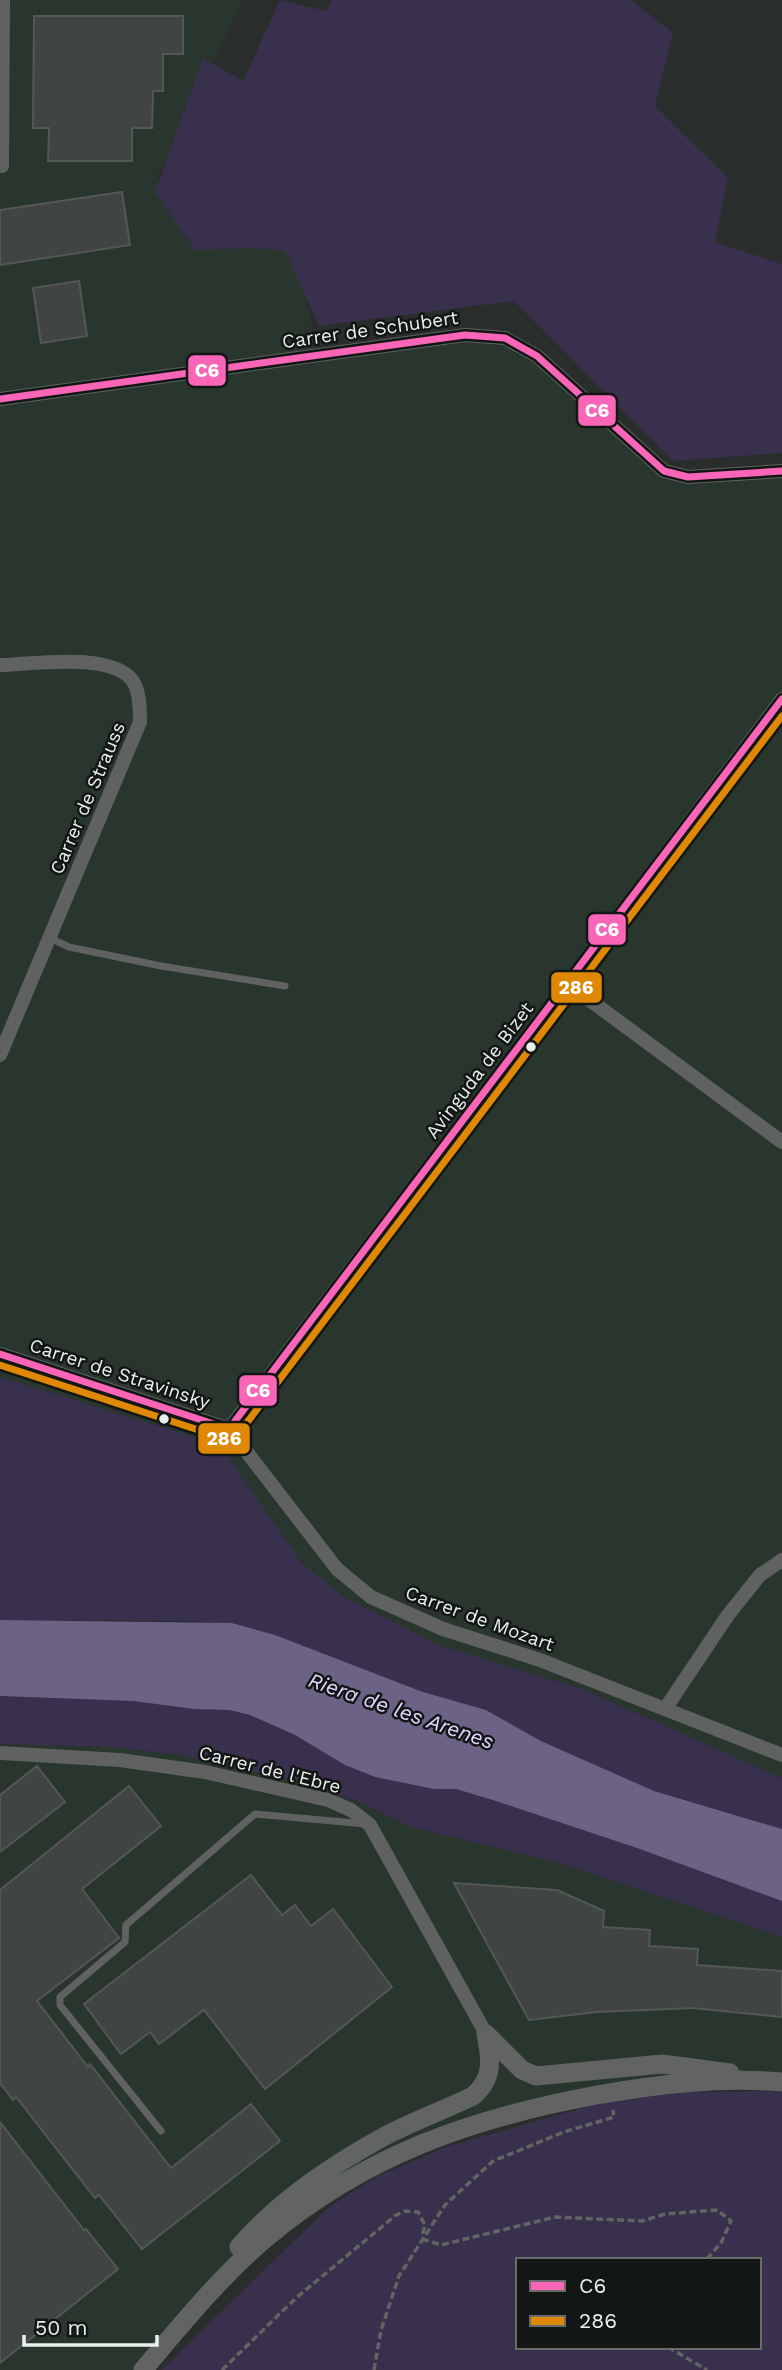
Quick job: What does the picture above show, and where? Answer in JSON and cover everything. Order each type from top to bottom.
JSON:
[{"type":"main road","points":[[486,2034],[522,2070],[536,2076],[662,2064],[696,2067],[775,2082]]},
{"type":"main road","points":[[211,2291],[233,2254],[247,2237],[301,2190],[386,2136],[473,2096],[483,2087],[490,2054],[486,2034]]},
{"type":"main road","points":[[143,2370],[211,2291],[264,2239],[347,2180],[377,2164],[449,2132],[535,2107],[658,2085],[722,2080],[775,2082]]},
{"type":"street","points":[[2,166],[4,0]]},
{"type":"street","name":"Carrer de Schubert","points":[[0,399],[465,335],[505,338],[537,356],[664,471],[688,477],[782,471]]},
{"type":"street","name":"Carrer de Strauss","points":[[0,665],[95,662],[122,670],[134,682],[139,707],[139,723],[0,1055]]},
{"type":"street","name":"Avinguda de Bizet","points":[[229,1429],[782,699]]},
{"type":"street","points":[[568,984],[782,1142]]},
{"type":"street","name":"Carrer de Stravinsky","points":[[0,1354],[229,1429]]},
{"type":"street","name":"Carrer de Mozart","points":[[229,1429],[337,1569],[371,1597],[443,1629],[540,1660],[782,1755]]},
{"type":"street","points":[[666,1709],[728,1615],[760,1575],[782,1560]]},
{"type":"street","name":"Carrer de l'Ebre","points":[[0,1753],[120,1760],[205,1772],[328,1800],[351,1810],[370,1825],[486,2034]]},
{"type":"lane","points":[[50,937],[69,947],[161,966],[285,986]]},
{"type":"lane","points":[[161,2131],[60,2006],[60,1997],[125,1942],[126,1925],[255,1814],[370,1825]]},
{"type":"path","points":[[374,2370],[381,2330],[399,2276],[445,2205],[493,2161],[565,2132],[614,2117],[609,2093]]},
{"type":"path","points":[[422,2239],[441,2245],[555,2217],[642,2221],[665,2214],[717,2210],[731,2221],[721,2243],[708,2258]]},
{"type":"path","points":[[222,2370],[296,2298],[396,2215],[406,2211],[418,2212],[425,2225],[422,2239]]},
{"type":"path","points":[[671,2349],[707,2370]]},
{"type":"shaded area","points":[[0,0],[243,0],[156,180],[197,243],[293,231],[317,353],[505,338],[664,471],[782,471],[782,1778],[585,1690],[438,1645],[346,1598],[302,1563],[220,1445],[0,1377]]},
{"type":"shaded area","points":[[280,0],[326,11],[333,0],[631,0],[673,33],[655,106],[728,178],[715,242],[782,264],[782,453],[673,461],[514,301],[319,326],[285,250],[195,250],[155,192],[203,58],[243,81]]},
{"type":"shaded area","points":[[0,1377],[220,1445],[302,1563],[346,1598],[438,1645],[585,1690],[782,1778],[782,1829],[654,1791],[541,1741],[486,1710],[423,1692],[275,1635],[196,1621],[0,1620]]},
{"type":"shaded area","points":[[0,1696],[133,1701],[194,1709],[229,1710],[250,1715],[295,1735],[345,1765],[375,1777],[434,1789],[456,1789],[499,1802],[637,1848],[782,1901],[782,1937],[556,1862],[411,1827],[362,1803],[304,1783],[181,1755],[110,1747],[0,1744]]},
{"type":"shaded area","points":[[0,1744],[110,1747],[181,1755],[304,1783],[362,1803],[411,1827],[556,1862],[782,1937],[782,2082],[743,2080],[488,2119],[306,2206],[147,2370],[0,2370]]},
{"type":"shaded area","points":[[690,2092],[782,2092],[782,2370],[161,2370],[330,2206],[378,2176],[446,2147],[586,2107],[626,2099]]},
{"type":"water","name":"Riera de les Arenes","points":[[0,1620],[232,1623],[275,1635],[423,1692],[486,1710],[541,1741],[654,1791],[782,1829],[782,1901],[637,1848],[499,1802],[456,1789],[434,1789],[375,1777],[345,1765],[295,1735],[250,1715],[229,1710],[194,1709],[133,1701],[0,1696]]},
{"type":"building","points":[[34,16],[183,16],[183,54],[163,54],[163,91],[153,91],[152,128],[132,128],[132,161],[48,161],[49,128],[33,128]]},
{"type":"building","points":[[122,192],[130,245],[0,265],[0,210]]},
{"type":"building","points":[[79,281],[87,336],[41,343],[33,288]]},
{"type":"building","points":[[37,1766],[65,1802],[0,1852],[0,1795]]},
{"type":"building","points":[[129,1786],[161,1826],[82,1889],[119,1938],[37,2001],[171,2168],[251,2104],[280,2141],[142,2249],[99,2195],[95,2198],[16,2097],[13,2100],[0,2083],[0,1890]]},
{"type":"building","points":[[251,1875],[282,1915],[295,1905],[311,1926],[333,1909],[392,1987],[265,2089],[204,2010],[159,2044],[150,2032],[121,2054],[84,2004]]},
{"type":"building","points":[[454,1883],[557,1890],[604,1911],[603,1927],[650,1930],[649,1946],[698,1949],[697,1965],[782,1971],[782,2017],[693,2008],[597,2012],[529,2020]]},
{"type":"building","points":[[0,2122],[84,2230],[86,2229],[118,2269],[0,2363]]},
{"type":"transit line","name":"C6","points":[[0,399],[465,335],[505,338],[537,356],[664,471],[688,477],[782,471]]},
{"type":"transit line","name":"C6","points":[[0,1354],[229,1429],[782,699]]},
{"type":"transit line","name":"286","points":[[0,1365],[226,1439],[236,1437],[782,716]]}]
